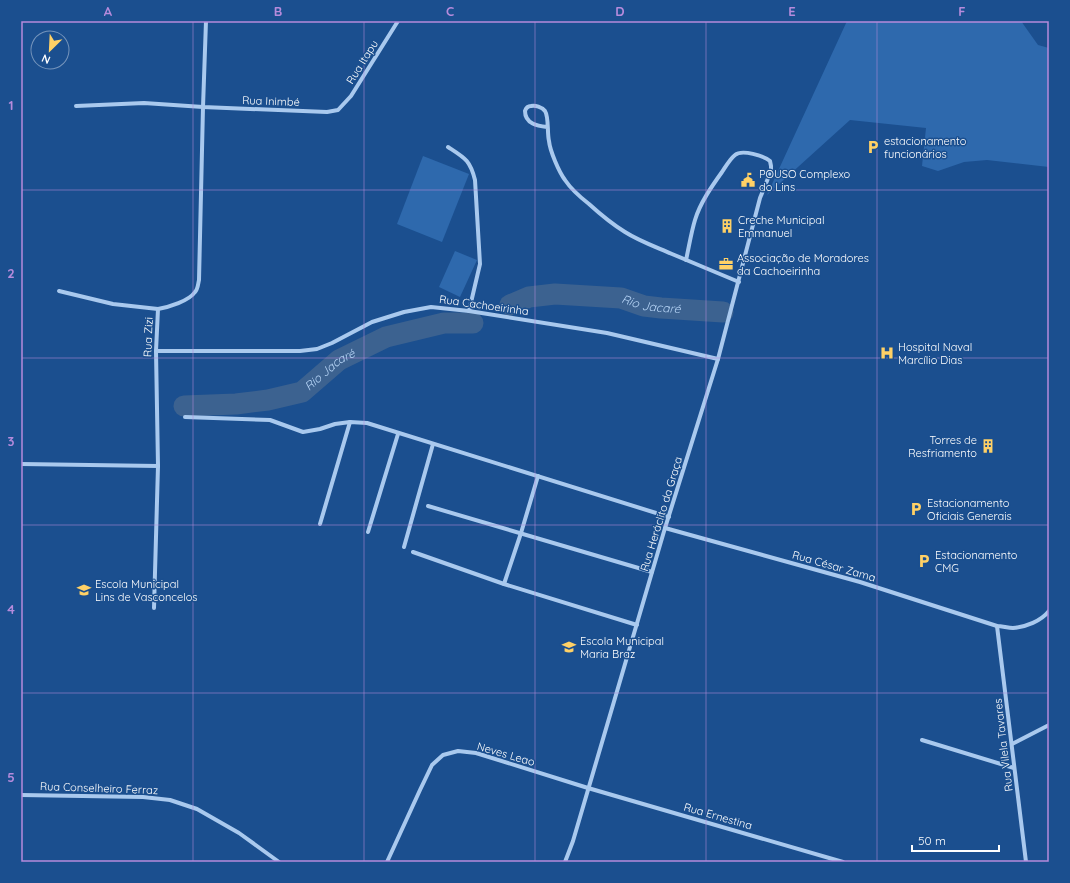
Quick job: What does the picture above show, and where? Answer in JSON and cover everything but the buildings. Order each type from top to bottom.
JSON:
[{"type":"street","name":"Rua Zizi","points":[[154,608],[158,466],[156,351],[158,309],[167,307],[192,296],[196,291],[199,280],[206,21]]},
{"type":"street","name":"Rua Itapu","points":[[338,110],[351,96],[398,21]]},
{"type":"street","name":"Rua Inimbé","points":[[76,106],[144,103],[327,112],[338,110]]},
{"type":"street","points":[[547,127],[538,126],[529,122],[526,118],[526,108],[529,106],[534,106],[542,108],[546,111],[549,142],[564,180],[600,214],[625,232],[642,241],[739,282]]},
{"type":"street","points":[[448,147],[466,159],[472,169],[474,180],[480,264],[469,310]]},
{"type":"street","name":"Rua Heráclito da Graça","points":[[566,862],[668,517],[718,359],[760,198],[771,170],[770,161],[748,153],[736,154],[715,182],[695,220],[686,260]]},
{"type":"street","points":[[58,291],[112,304],[158,309]]},
{"type":"street","name":"Rua Cachoeirinha","points":[[156,351],[317,349],[332,343],[372,322],[404,312],[431,307],[469,310],[607,333],[718,359]]},
{"type":"street","points":[[185,417],[270,420],[303,432],[320,429],[335,424],[350,422],[366,423],[668,517]]},
{"type":"street","points":[[320,524],[350,422]]},
{"type":"street","points":[[368,532],[398,434]]},
{"type":"street","points":[[404,547],[433,444]]},
{"type":"street","points":[[21,464],[158,466]]},
{"type":"street","points":[[504,584],[538,476]]},
{"type":"street","points":[[428,506],[652,572]]},
{"type":"street","name":"Rua César Zama","points":[[665,528],[860,582],[997,626],[1013,628],[1026,625],[1039,620],[1049,611]]},
{"type":"street","points":[[413,552],[504,584],[637,625]]},
{"type":"street","name":"Rua Vilela Tavares","points":[[997,626],[1026,862]]},
{"type":"street","points":[[1012,744],[1049,725]]},
{"type":"street","points":[[922,740],[1014,768]]},
{"type":"street","name":"Neves Leao","points":[[388,862],[432,765],[443,755],[458,751],[476,753],[588,788]]},
{"type":"street","name":"Rua Ernestina","points":[[588,788],[843,862]]},
{"type":"street","name":"Rua Conselheiro Ferraz","points":[[21,794],[143,797],[170,800],[198,809],[239,833],[279,862]]},
{"type":"shaded area","points":[[847,21],[1021,21],[1038,45],[1049,48],[1049,167],[987,160],[964,162],[938,171],[922,166],[926,128],[850,120],[767,195]]},
{"type":"shaded area","points":[[423,156],[469,174],[442,242],[397,224]]},
{"type":"shaded area","points":[[455,251],[477,260],[460,297],[439,287]]},
{"type":"waterway","name":"Rio Jacaré","points":[[510,305],[529,297],[555,294],[621,298],[644,306],[723,312]]},
{"type":"waterway","name":"Rio Jacaré","points":[[184,406],[236,404],[268,400],[302,392],[339,360],[386,337],[444,323],[473,323]]},
{"type":"place","name":"estacionamento funcionários","points":[[873,147]]},
{"type":"place","name":"POUSO Complexo do Lins","points":[[748,180]]},
{"type":"place","name":"Creche Municipal Emmanuel","points":[[727,226]]},
{"type":"place","name":"Associação de Moradores da Cachoeirinha","points":[[726,264]]},
{"type":"place","name":"Hospital Naval Marcílio Dias","points":[[887,353]]},
{"type":"place","name":"Torres de Resfriamento","points":[[988,446]]},
{"type":"place","name":"Estacionamento Oficiais Generais","points":[[916,509]]},
{"type":"place","name":"Estacionamento CMG","points":[[924,561]]},
{"type":"place","name":"Escola Municipal Lins de Vasconcelos","points":[[84,590]]},
{"type":"place","name":"Escola Municipal Maria Braz","points":[[569,647]]}]
